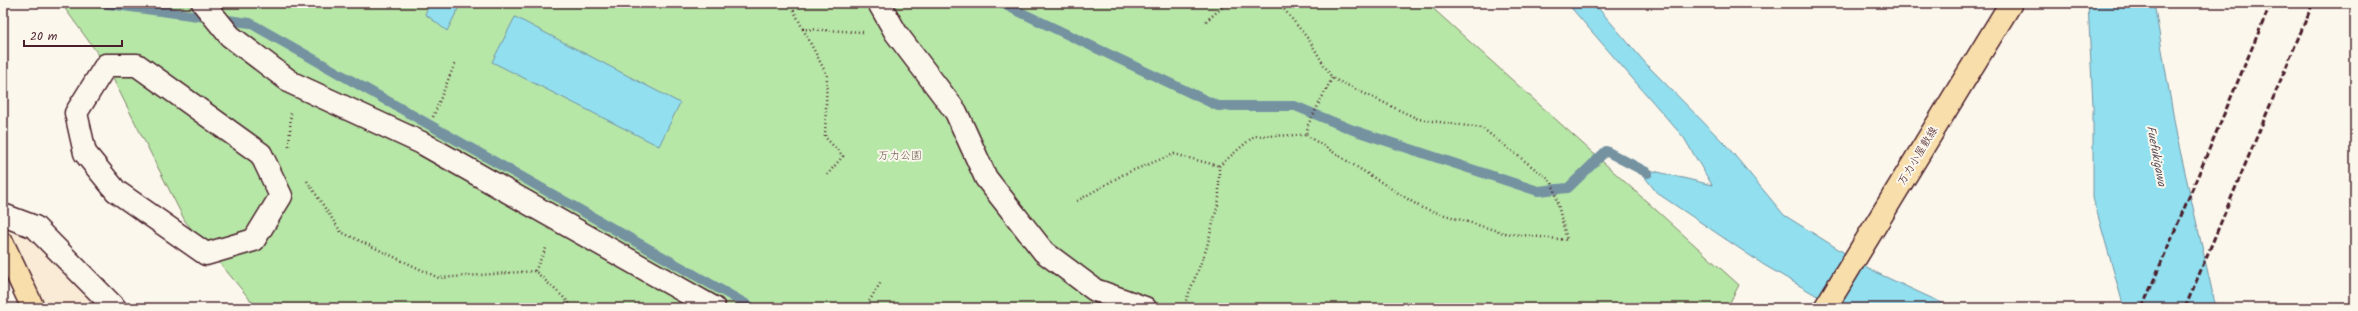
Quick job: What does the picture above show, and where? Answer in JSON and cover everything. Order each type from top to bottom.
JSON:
[{"type":"main road","name":"万力小屋敷線","points":[[1825,308],[2011,3]]},
{"type":"main road","points":[[3,244],[33,308]]},
{"type":"street","points":[[879,3],[896,33],[956,112],[986,178],[1044,252],[1095,290],[1145,308]]},
{"type":"street","points":[[204,5],[224,30],[292,82],[422,143],[714,308]]},
{"type":"street","points":[[106,65],[137,65],[261,154],[281,196],[254,240],[206,254],[116,191],[85,153],[76,113],[106,65]]},
{"type":"street","points":[[3,215],[35,227],[115,308]]},
{"type":"path","points":[[790,3],[827,75],[826,137],[843,156],[827,175]]},
{"type":"path","points":[[1206,21],[1228,3]]},
{"type":"path","points":[[1183,308],[1206,250],[1219,200],[1219,166],[1254,136],[1306,135],[1422,208],[1504,233],[1566,240],[1552,182],[1482,128],[1418,119],[1332,78],[1309,40],[1279,3]]},
{"type":"path","points":[[803,29],[896,33]]},
{"type":"path","points":[[435,112],[455,63]]},
{"type":"path","points":[[1306,135],[1308,125],[1332,78]]},
{"type":"path","points":[[289,154],[292,82]]},
{"type":"path","points":[[1077,201],[1124,174],[1174,154],[1219,166]]},
{"type":"path","points":[[304,177],[341,232],[439,278],[535,270],[575,308]]},
{"type":"path","points":[[865,308],[881,282]]},
{"type":"shaded area","points":[[3,215],[115,308],[33,308],[3,244]]},
{"type":"green space","name":"万力公園","points":[[61,3],[1427,3],[1739,285],[1727,308],[257,308],[185,221],[106,65]]},
{"type":"water","points":[[430,3],[461,3],[447,31],[425,14]]},
{"type":"water","points":[[1567,3],[1594,3],[1648,66],[1726,145],[1784,215],[1875,272],[1953,308],[1838,308],[1764,265],[1657,193],[1637,167],[1712,185],[1684,138]]},
{"type":"water","name":"Fuefukigawa","points":[[2088,3],[2154,3],[2177,137],[2216,308],[2124,308],[2093,198],[2093,106]]},
{"type":"water","points":[[515,17],[680,103],[659,146],[492,62]]},
{"type":"waterway","points":[[101,3],[250,23],[753,308]]},
{"type":"waterway","points":[[1001,3],[1218,106],[1295,106],[1353,130],[1538,191],[1568,188],[1606,151],[1648,173]]},
{"type":"railway","points":[[2142,308],[2271,3]]},
{"type":"railway","points":[[2185,308],[2313,3]]}]
